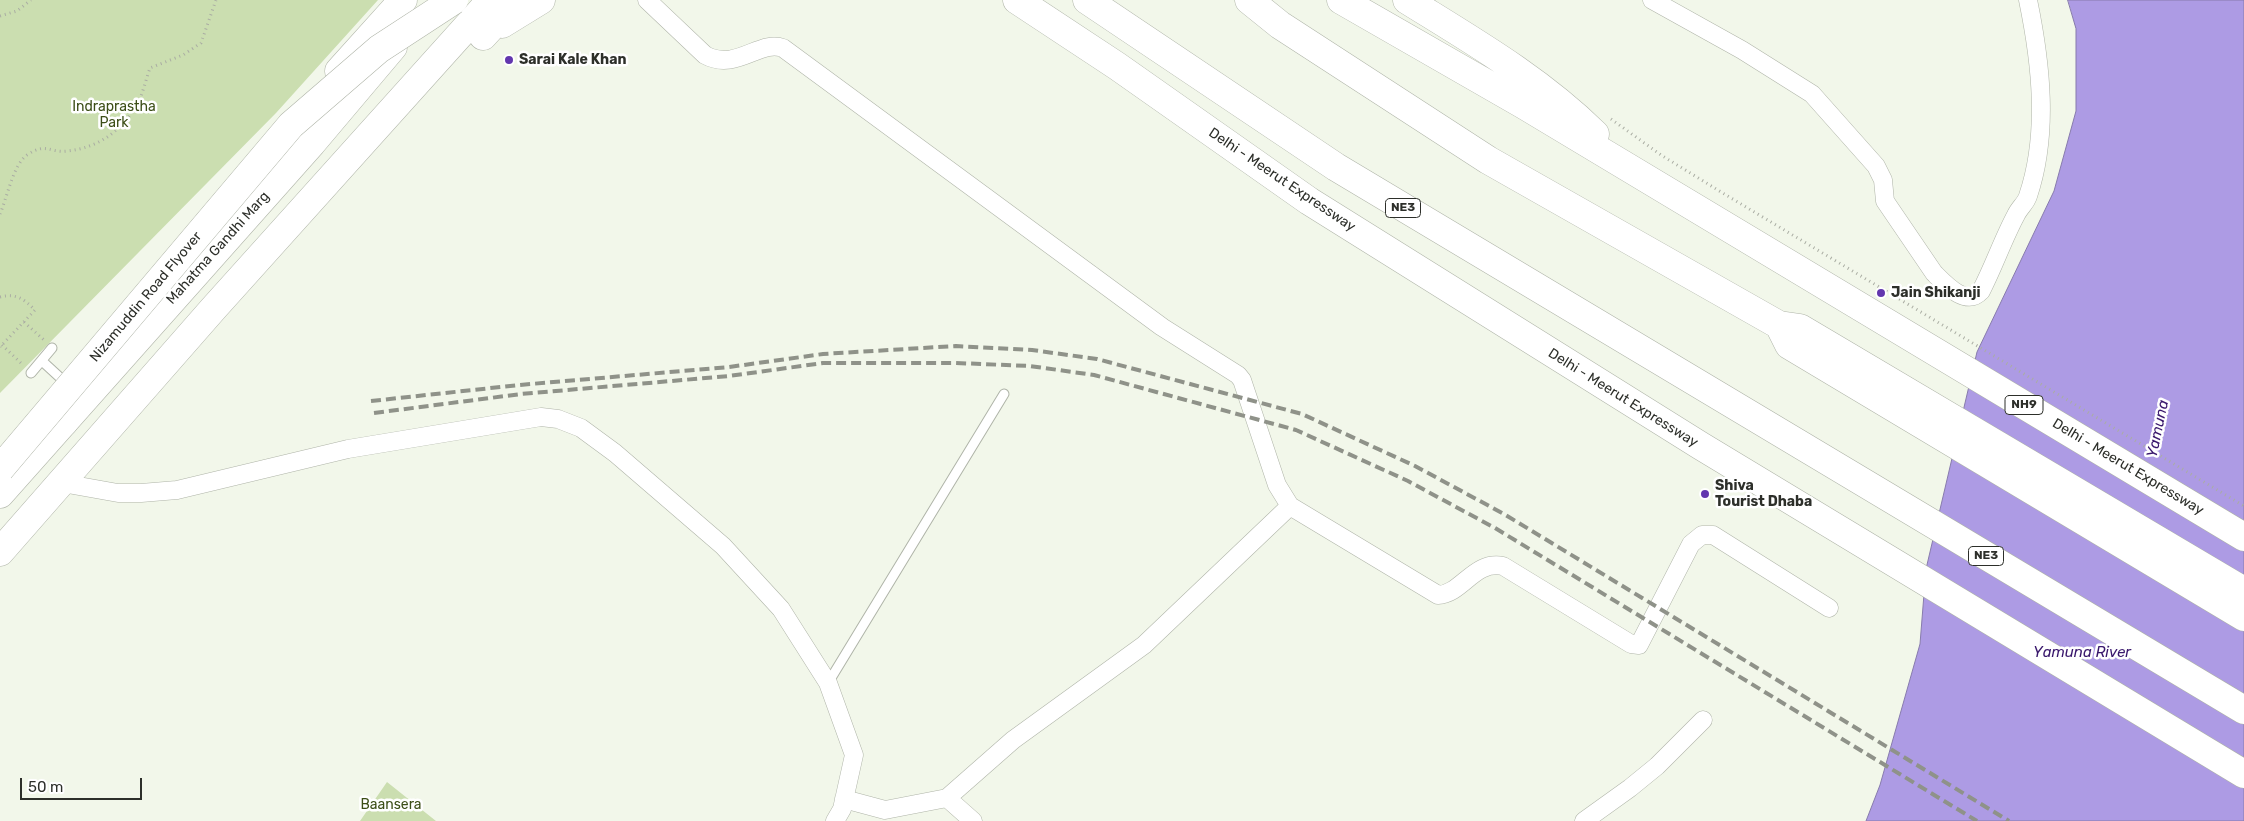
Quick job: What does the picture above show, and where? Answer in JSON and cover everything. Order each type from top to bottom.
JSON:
[{"type":"main road","points":[[291,125],[403,0]]},
{"type":"main road","name":"Mahatma Gandhi Marg","points":[[0,494],[312,143],[434,0]]},
{"type":"main road","points":[[291,125],[379,49],[454,0]]},
{"type":"main road","points":[[0,552],[213,309],[491,0]]},
{"type":"main road","points":[[213,309],[347,187],[516,0]]},
{"type":"main road","points":[[484,35],[542,0]]},
{"type":"main road","name":"Delhi - Meerut Expressway","points":[[1017,0],[1117,66],[1309,201],[1701,446],[2244,774]]},
{"type":"main road","name":"NE3","points":[[1087,0],[1336,168],[2244,710]]},
{"type":"main road","points":[[1249,0],[1280,25],[1488,160],[1789,333],[2244,590]]},
{"type":"main road","name":"Delhi - Meerut Expressway","points":[[1340,0],[1524,105],[2244,537]]},
{"type":"main road","points":[[1407,0],[1508,62],[1542,86],[1627,167]]},
{"type":"main road","name":"Nizamuddin Road Flyover","points":[[0,468],[291,125]]},
{"type":"main road","points":[[1789,333],[2244,617]]},
{"type":"street","points":[[647,0],[705,55],[714,60],[726,62],[774,46],[783,48],[1162,326],[1238,375],[1242,380],[1277,485],[1290,506],[1438,596],[1448,592],[1486,566],[1502,566],[1635,645],[1641,644],[1691,544],[1702,535],[1713,536],[1829,608]]},
{"type":"street","points":[[1652,0],[1742,50],[1812,94],[1876,166],[1883,180],[1884,201],[1934,273],[1963,297],[1970,298],[1976,296],[1981,291],[2016,213],[2028,197],[2041,143],[2041,111],[2035,37],[2028,0]]},
{"type":"street","points":[[62,483],[118,493],[177,490],[348,449],[541,416],[558,419],[581,428],[615,453],[723,546],[781,609],[828,683],[854,755],[842,809],[835,821]]},
{"type":"street","points":[[844,800],[885,810],[947,798],[1013,740],[1149,640],[1290,506]]},
{"type":"street","points":[[1584,821],[1657,766],[1703,720]]},
{"type":"street","points":[[947,798],[973,821]]},
{"type":"lane","points":[[32,373],[52,348]]},
{"type":"lane","points":[[42,361],[84,399]]},
{"type":"lane","points":[[828,683],[1004,394]]},
{"type":"path","points":[[0,16],[17,11],[30,0]]},
{"type":"path","points":[[0,214],[15,172],[26,156],[43,147],[64,151],[90,147],[111,135],[122,125],[138,103],[150,68],[183,55],[201,44],[216,0]]},
{"type":"path","points":[[1607,115],[1661,155],[2244,506]]},
{"type":"path","points":[[0,297],[16,296],[23,298],[34,310],[1,346],[32,373]]},
{"type":"path","points":[[24,322],[52,348]]},
{"type":"green space","name":"Indraprastha Park","points":[[0,0],[378,0],[276,113],[0,393]]},
{"type":"green space","name":"Baansera","points":[[387,782],[436,821],[360,821]]},
{"type":"water","name":"Yamuna River","points":[[2068,0],[2244,0],[2244,821],[1866,821],[1880,785],[1920,644],[1926,569],[1977,352],[2054,191],[2076,111],[2076,29]]},
{"type":"railway","points":[[371,401],[519,385],[729,367],[823,354],[956,346],[1032,350],[1097,359],[1302,414],[1415,466],[1504,514],[2009,821]]},
{"type":"railway","points":[[374,413],[521,394],[729,376],[823,363],[956,363],[1030,366],[1094,375],[1296,430],[1408,481],[1495,528],[1977,821]]},
{"type":"place","name":"Sarai Kale Khan","points":[[509,60]]},
{"type":"place","name":"Jain Shikanji","points":[[1881,293]]},
{"type":"place","name":"Shiva Tourist Dhaba","points":[[1705,494]]},
{"type":"water label","name":"Yamuna","points":[[2158,429]]}]
